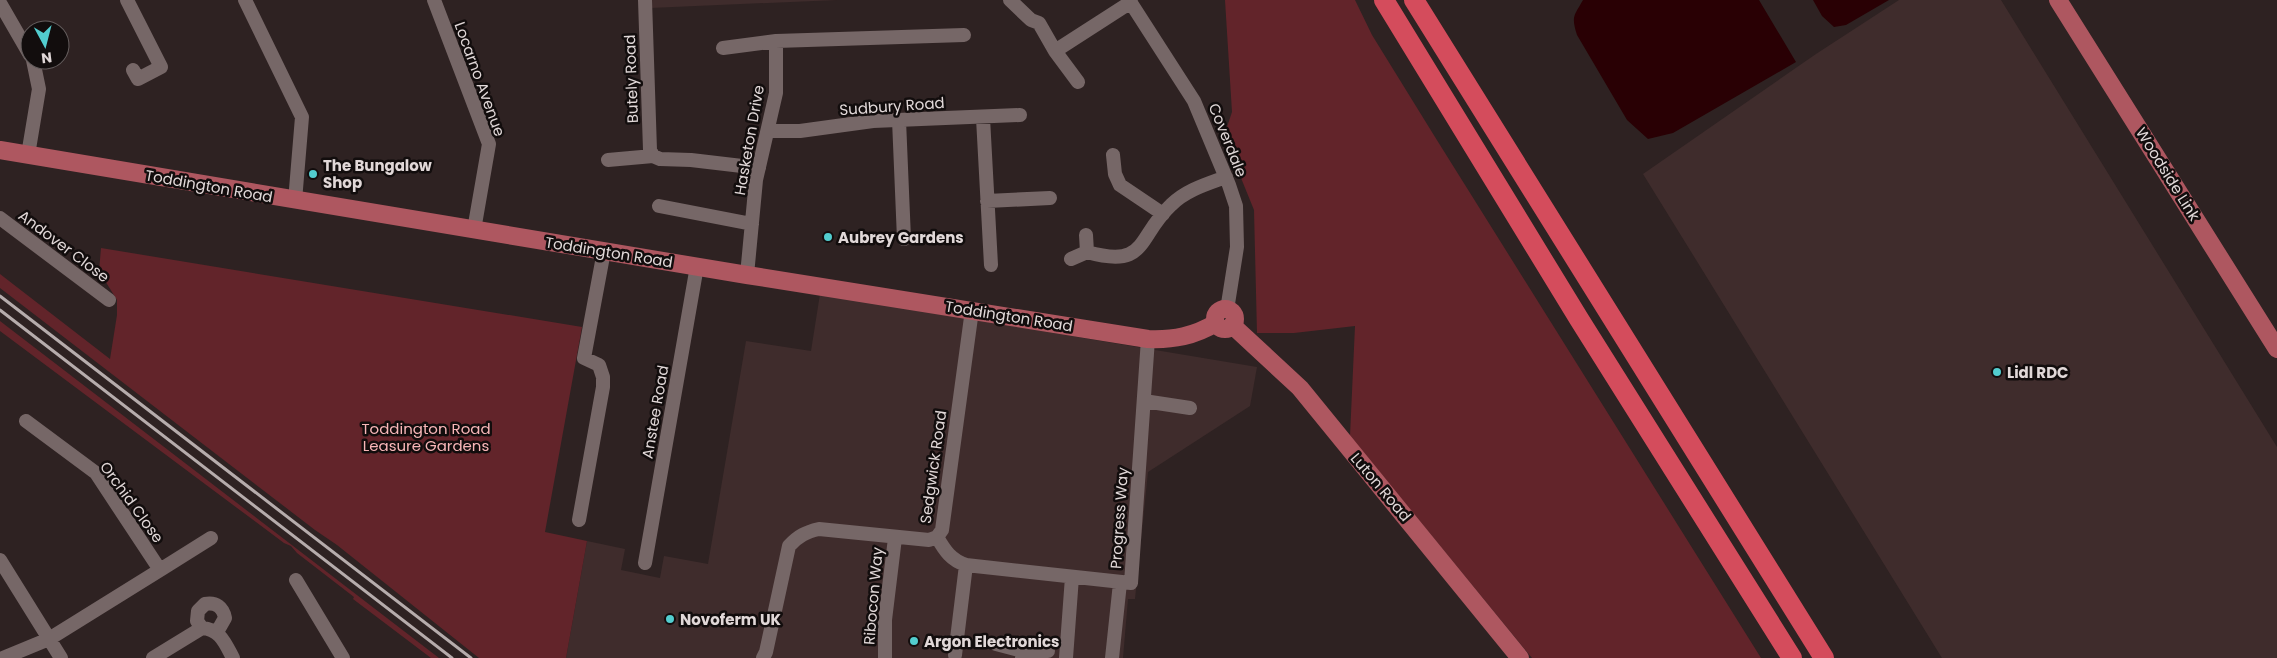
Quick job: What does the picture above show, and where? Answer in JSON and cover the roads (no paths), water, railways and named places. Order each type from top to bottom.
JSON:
[{"type":"highway","points":[[1384,0],[1579,319],[1792,658]]},
{"type":"highway","points":[[1414,0],[1824,658]]},
{"type":"highway","points":[[1579,319],[1636,423],[1779,658]]},
{"type":"main road","name":"Woodside Link","points":[[2058,0],[2277,349]]},
{"type":"main road","name":"Toddington Road","points":[[0,150],[295,201],[1148,339],[1168,340],[1183,337],[1201,332],[1225,319]]},
{"type":"main road","name":"Luton Road","points":[[1225,319],[1300,388],[1520,658]]},
{"type":"street","points":[[127,0],[161,67],[138,78],[133,70]]},
{"type":"street","points":[[246,0],[302,117],[295,201]]},
{"type":"street","name":"Locarno Avenue","points":[[434,0],[489,144],[474,230]]},
{"type":"street","name":"Butely Road","points":[[645,0],[650,150],[654,156]]},
{"type":"street","points":[[1010,0],[1031,20],[1039,23],[1055,51],[1078,82]]},
{"type":"street","points":[[1055,51],[1130,1]]},
{"type":"street","name":"Coverdale","points":[[1130,1],[1194,101],[1236,206],[1237,247],[1225,319]]},
{"type":"street","points":[[0,3],[20,38]]},
{"type":"street","points":[[723,48],[776,41],[964,34]]},
{"type":"street","name":"Hasketon Drive","points":[[747,275],[759,168],[776,93],[776,41]]},
{"type":"street","points":[[28,155],[39,89],[35,70]]},
{"type":"street","name":"Sudbury Road","points":[[768,131],[800,131],[858,123],[899,120],[1020,115]]},
{"type":"street","points":[[983,118],[991,265]]},
{"type":"street","points":[[899,120],[904,239]]},
{"type":"street","points":[[608,160],[654,156],[660,159],[691,160],[759,168]]},
{"type":"street","points":[[1113,156],[1115,174],[1120,185],[1162,214]]},
{"type":"street","points":[[1071,259],[1087,252],[1114,258],[1127,257],[1144,240],[1162,214],[1181,196],[1226,177]]},
{"type":"street","points":[[987,201],[1050,198]]},
{"type":"street","points":[[660,206],[752,224]]},
{"type":"street","name":"Andover Close","points":[[0,218],[109,300]]},
{"type":"street","points":[[1086,235],[1087,252]]},
{"type":"street","points":[[579,520],[603,377],[599,365],[584,358],[604,251]]},
{"type":"street","name":"Anstee Road","points":[[645,563],[697,266]]},
{"type":"street","name":"Sedgwick Road","points":[[763,658],[766,652],[789,546],[797,537],[806,532],[819,529],[929,540],[937,537],[942,530],[972,310]]},
{"type":"street","name":"Progress Way","points":[[937,537],[947,554],[955,561],[966,565],[1131,583],[1148,339]]},
{"type":"street","points":[[1144,401],[1190,408]]},
{"type":"street","name":"Orchid Close","points":[[26,421],[96,473],[160,570]]},
{"type":"street","points":[[2,658],[49,639],[211,538]]},
{"type":"street","name":"Ribocon Way","points":[[885,658],[885,620],[895,538]]},
{"type":"street","points":[[0,560],[61,658]]},
{"type":"street","points":[[955,655],[966,565]]},
{"type":"street","points":[[1066,658],[1072,577]]},
{"type":"street","points":[[296,580],[343,658]]},
{"type":"street","points":[[1112,658],[1120,583]]},
{"type":"street","points":[[202,628],[197,621],[198,611],[205,604],[215,604],[222,609],[224,618],[217,632]]},
{"type":"street","points":[[152,658],[202,628],[217,632],[233,658]]},
{"type":"street","points":[[996,644],[1023,655],[1048,651]]},
{"type":"railway","points":[[0,296],[471,658]]},
{"type":"railway","points":[[0,310],[452,658]]},
{"type":"place","name":"The Bungalow Shop","points":[[313,174]]},
{"type":"place","name":"Aubrey Gardens","points":[[828,237]]},
{"type":"place","name":"Lidl RDC","points":[[1997,372]]},
{"type":"place","name":"Novoferm UK","points":[[670,619]]},
{"type":"place","name":"Argon Electronics","points":[[914,641]]},
{"type":"park label","name":"Toddington Road Leasure Gardens","points":[[426,436]]}]
